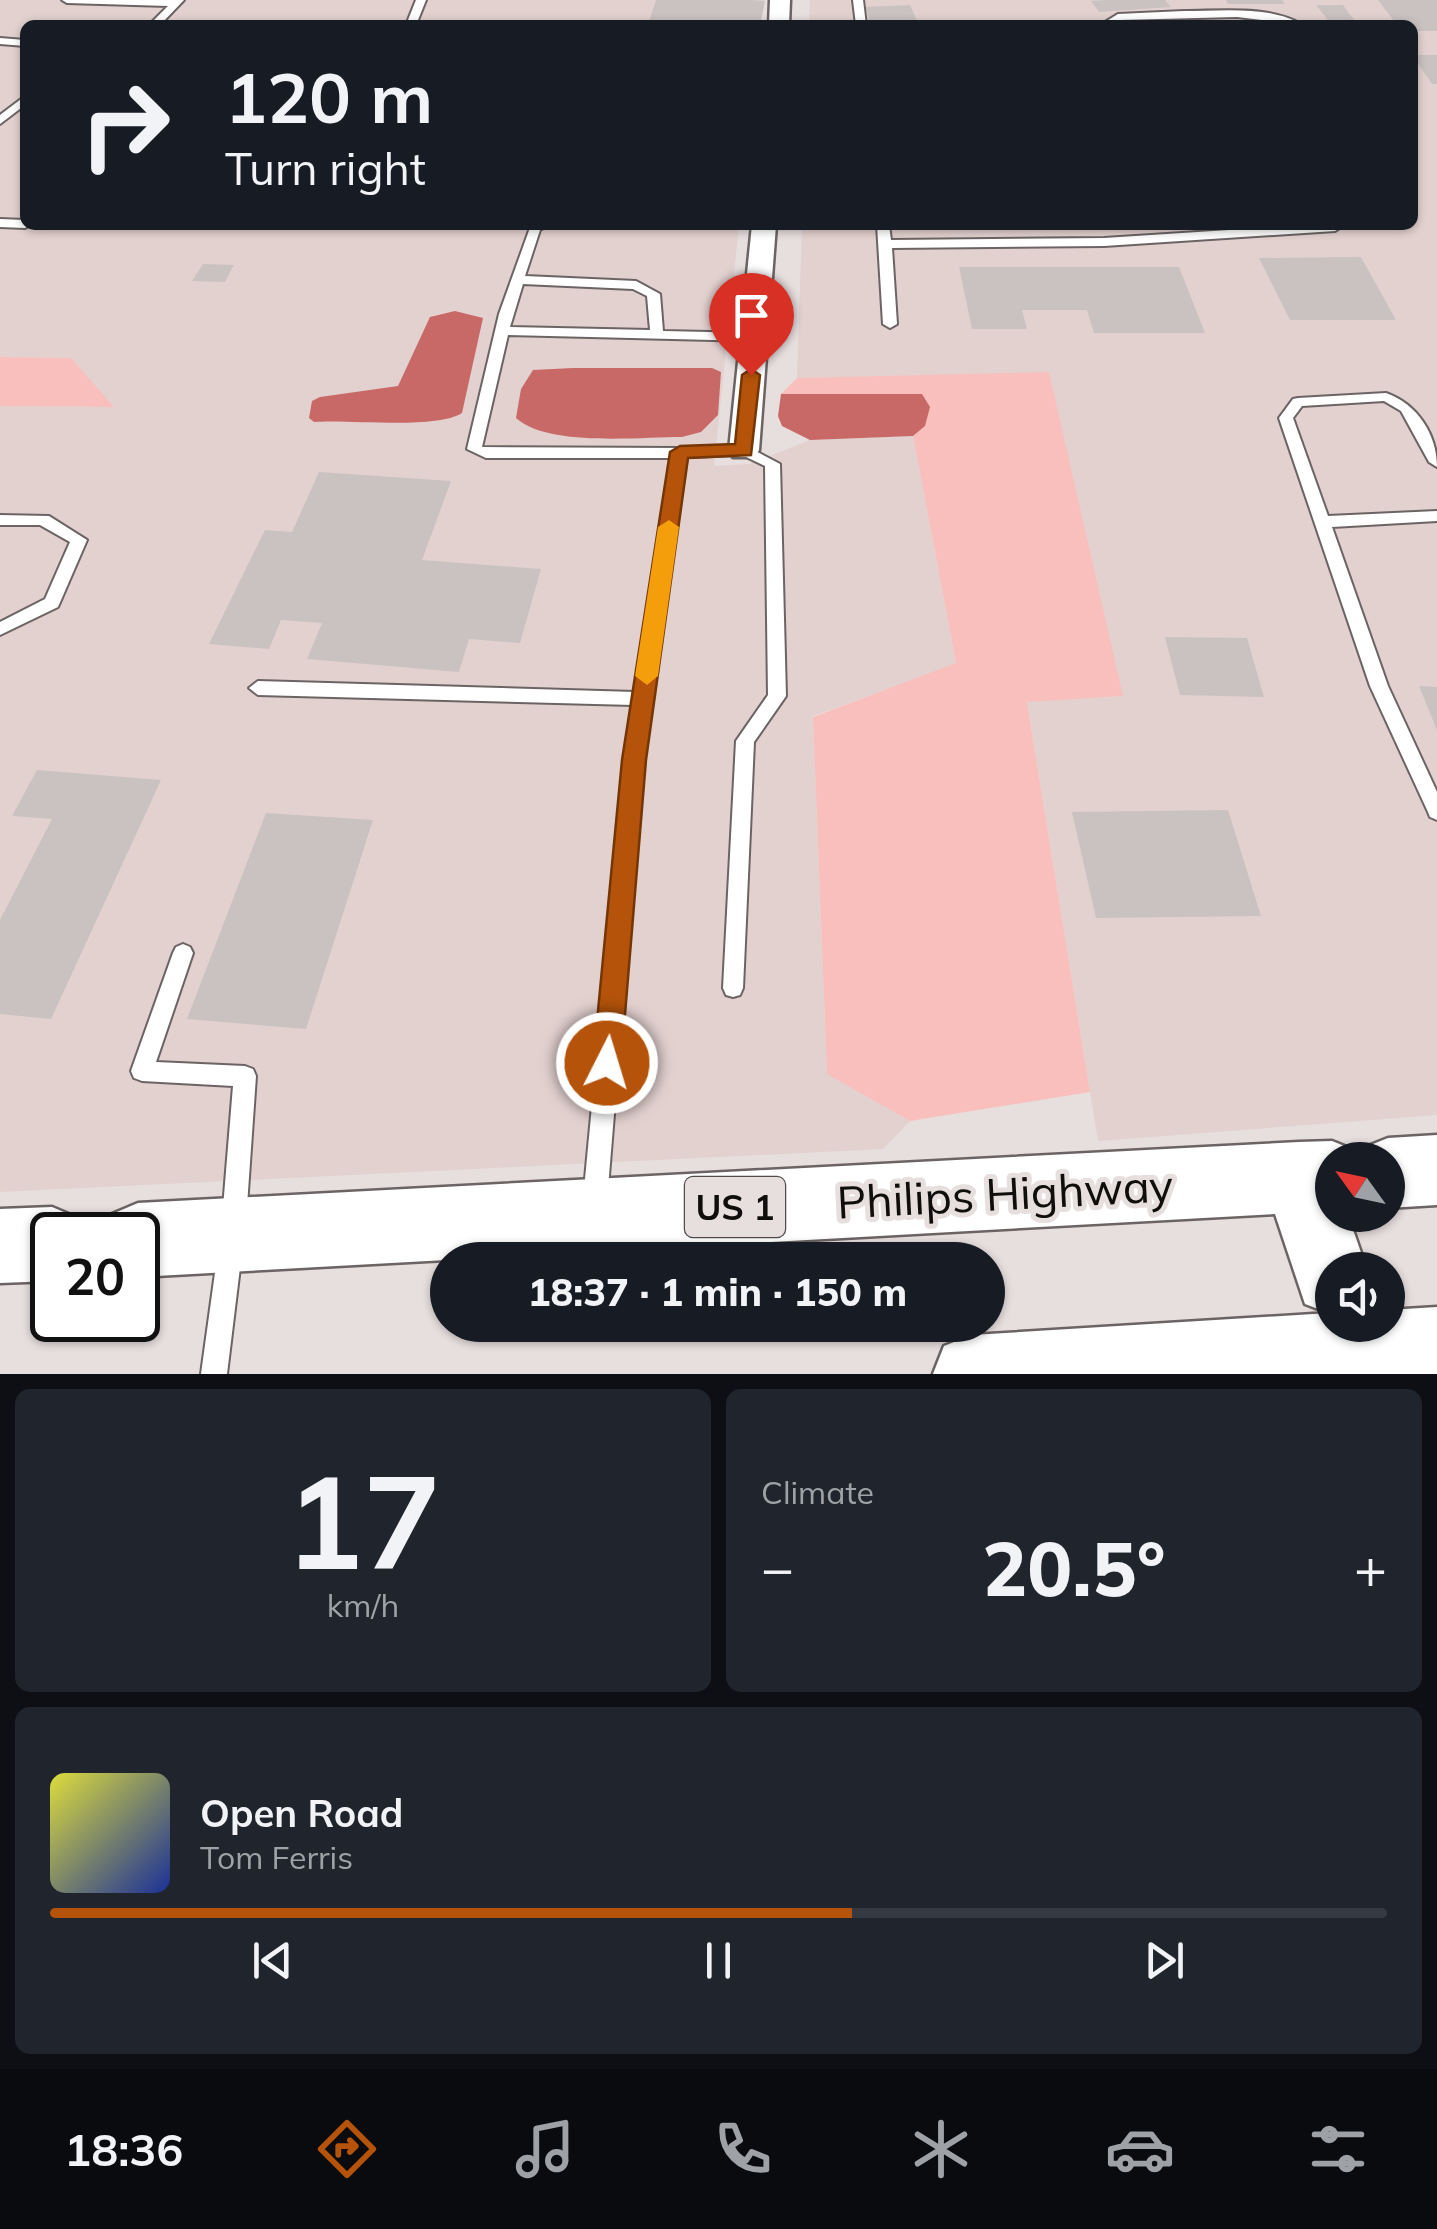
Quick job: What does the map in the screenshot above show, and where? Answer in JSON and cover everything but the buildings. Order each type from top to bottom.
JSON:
[{"type":"main road","points":[[1405,1172],[1437,1170]]},
{"type":"main road","name":"Philips Highway","points":[[160,1239],[1315,1177]]},
{"type":"main road","points":[[0,1246],[30,1245]]},
{"type":"main road","points":[[972,1374],[1437,1346]]},
{"type":"street","points":[[744,450],[764,230]]},
{"type":"lane","points":[[67,0],[178,2]]},
{"type":"lane","points":[[1198,0],[1208,15]]},
{"type":"lane","points":[[159,20],[178,2]]},
{"type":"lane","points":[[1116,20],[1208,15],[1280,20]]},
{"type":"lane","points":[[0,121],[20,103]]},
{"type":"lane","points":[[534,230],[502,331],[474,449],[486,453],[744,450],[772,464],[777,696],[745,741],[733,988]]},
{"type":"lane","points":[[884,230],[890,324]]},
{"type":"lane","points":[[1053,230],[1058,242]]},
{"type":"lane","points":[[886,244],[1058,242],[1279,230]]},
{"type":"lane","points":[[518,280],[636,285],[653,294],[657,335]]},
{"type":"lane","points":[[502,331],[754,337]]},
{"type":"lane","points":[[1437,462],[1407,408],[1386,397],[1298,402],[1286,418],[1379,686],[1437,812]]},
{"type":"lane","points":[[594,1215],[634,760],[680,452]]},
{"type":"lane","points":[[1322,522],[1437,516]]},
{"type":"lane","points":[[0,520],[43,520],[79,540],[52,602],[0,630]]},
{"type":"lane","points":[[258,688],[643,699]]},
{"type":"lane","points":[[183,952],[142,1071],[245,1076],[232,1235],[214,1374]]},
{"type":"shaded area","points":[[0,0],[764,0],[762,20],[20,20],[20,230],[738,230],[714,466],[749,464],[810,440],[913,436],[956,664],[813,716],[827,1073],[910,1121],[883,1149],[0,1192],[0,406],[112,407],[71,358],[0,357]]},
{"type":"shaded area","points":[[810,0],[1437,0],[1437,1115],[1098,1141],[1027,701],[1122,696],[1049,373],[797,378],[802,230],[1418,230],[1418,20],[809,20]]},
{"type":"shaded area","points":[[455,311],[483,318],[462,413],[413,423],[314,422],[309,418],[312,401],[320,397],[398,386],[430,317]]},
{"type":"shaded area","points":[[0,357],[71,358],[114,407],[0,406]]},
{"type":"shaded area","points":[[712,368],[721,372],[718,415],[701,432],[682,437],[619,439],[549,433],[516,418],[521,389],[533,370]]},
{"type":"shaded area","points":[[1049,372],[1123,696],[1027,702],[1090,1092],[910,1121],[827,1074],[813,717],[956,663],[913,436],[925,426],[781,394],[797,378]]},
{"type":"shaded area","points":[[781,394],[922,394],[930,407],[925,426],[913,436],[810,440],[782,426],[778,416]]},
{"type":"slow traffic","points":[[647,676],[669,527]]},
{"type":"route","points":[[607,1063],[634,760],[680,452],[744,450],[751,375]]}]
